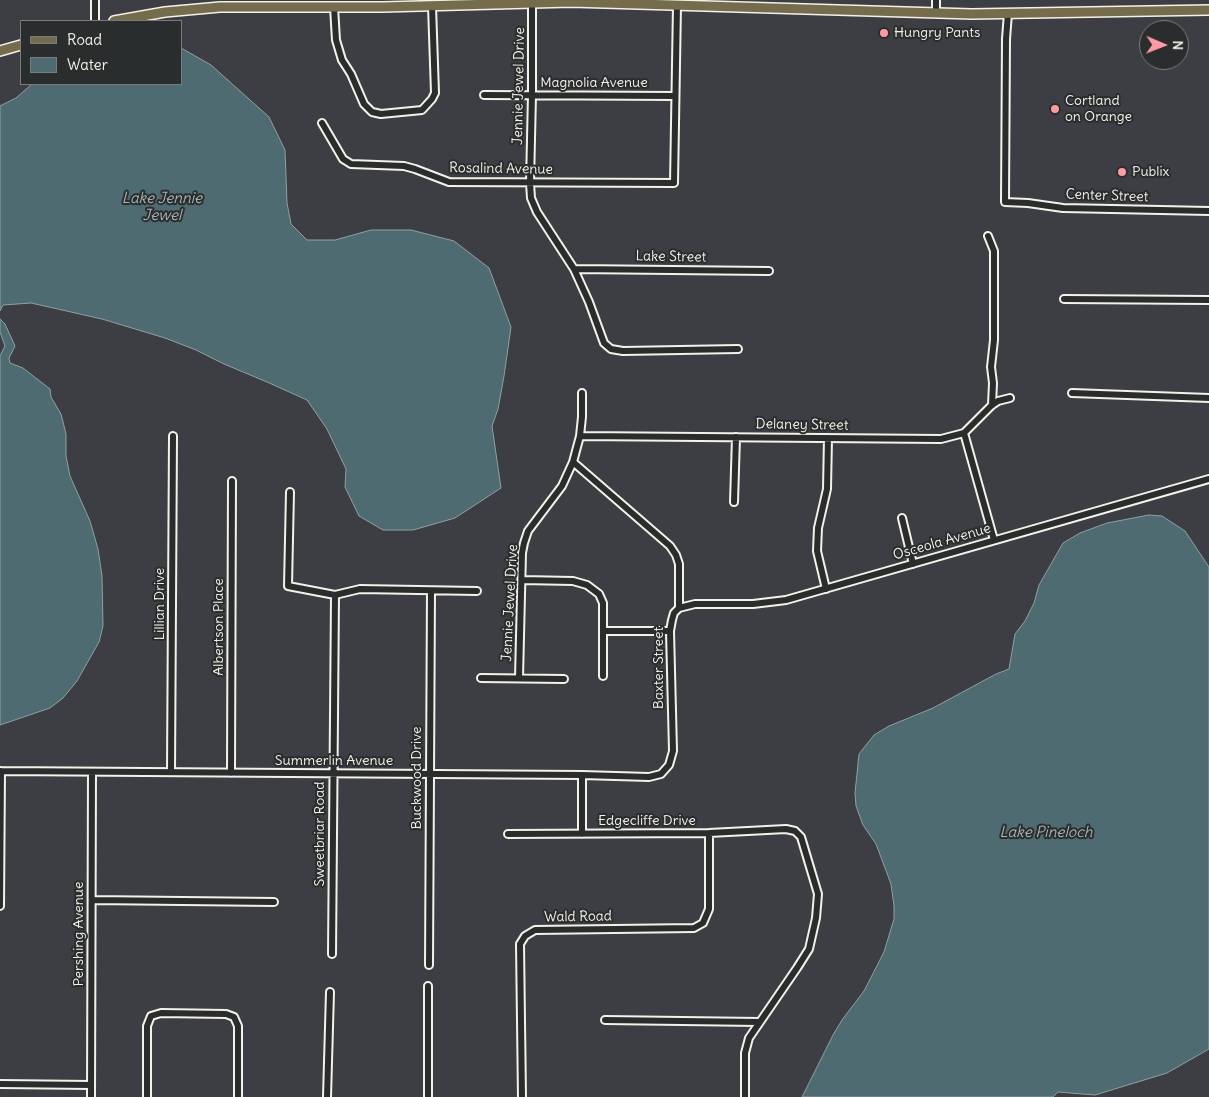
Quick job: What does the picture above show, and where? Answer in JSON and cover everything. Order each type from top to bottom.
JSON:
[{"type":"main road","points":[[120,20],[164,12],[203,8],[254,6],[432,6],[600,1],[677,5],[754,4],[936,13],[1209,10]]},
{"type":"main road","points":[[0,51],[20,46]]},
{"type":"street","points":[[95,0],[95,20]]},
{"type":"street","points":[[936,0],[936,13]]},
{"type":"street","name":"Jennie Jewel Drive","points":[[532,4],[531,198],[536,212],[574,269],[606,346],[617,350],[738,349]]},
{"type":"street","points":[[675,96],[677,5]]},
{"type":"street","points":[[334,7],[336,40],[342,60],[352,74],[364,104],[372,112],[381,114],[422,110],[435,93],[432,6]]},
{"type":"street","name":"Center Street","points":[[1008,13],[1005,96],[1005,202],[1063,208],[1209,211]]},
{"type":"street","name":"Magnolia Avenue","points":[[484,95],[675,96]]},
{"type":"street","name":"Rosalind Avenue","points":[[322,123],[343,159],[351,164],[404,166],[449,182],[674,184],[675,96]]},
{"type":"street","points":[[988,236],[994,251],[994,340],[991,357],[992,405]]},
{"type":"street","name":"Lake Street","points":[[574,269],[769,271]]},
{"type":"street","points":[[1064,299],[1209,300]]},
{"type":"street","name":"Jennie Jewel Drive","points":[[520,678],[522,553],[528,531],[562,486],[573,462],[580,436],[582,393]]},
{"type":"street","points":[[1072,393],[1209,398]]},
{"type":"street","points":[[994,540],[964,433],[992,405],[998,401],[1010,398]]},
{"type":"street","name":"Delaney Street","points":[[580,436],[941,439],[964,433]]},
{"type":"street","name":"Lillian Drive","points":[[171,772],[173,436]]},
{"type":"street","points":[[734,502],[736,437]]},
{"type":"street","points":[[826,589],[816,551],[818,528],[827,489],[828,438]]},
{"type":"street","name":"Baxter Street","points":[[573,462],[670,546],[679,564],[679,608],[674,613],[670,631],[673,751],[670,765],[666,771]]},
{"type":"street","name":"Osceola Avenue","points":[[679,608],[695,604],[737,605],[786,600],[1209,479]]},
{"type":"street","name":"Albertson Place","points":[[231,773],[232,481]]},
{"type":"street","points":[[290,492],[288,586],[334,595],[360,589],[477,591]]},
{"type":"street","points":[[902,518],[913,564]]},
{"type":"street","points":[[522,580],[573,581],[587,586],[599,594],[603,603],[603,676]]},
{"type":"street","name":"Buckwood Drive","points":[[429,964],[431,591]]},
{"type":"street","name":"Sweetbriar Road","points":[[332,954],[334,595]]},
{"type":"street","points":[[603,631],[670,631]]},
{"type":"street","points":[[481,678],[564,680]]},
{"type":"street","points":[[0,771],[0,906]]},
{"type":"street","name":"Summerlin Avenue","points":[[0,771],[655,777],[666,771]]},
{"type":"street","name":"Pershing Avenue","points":[[91,1097],[92,772]]},
{"type":"street","points":[[582,775],[582,834]]},
{"type":"street","name":"Edgecliffe Drive","points":[[508,834],[709,833],[786,829],[795,831],[801,837],[818,894],[816,918],[809,949],[759,1022]]},
{"type":"street","name":"Wald Road","points":[[522,1097],[520,944],[525,936],[535,930],[694,928],[703,924],[709,909],[709,833]]},
{"type":"street","points":[[92,900],[274,902]]},
{"type":"street","points":[[428,986],[428,1097]]},
{"type":"street","points":[[327,1097],[330,992]]},
{"type":"street","points":[[147,1097],[147,1026],[152,1016],[161,1012],[226,1014],[234,1017],[238,1026],[238,1097]]},
{"type":"street","points":[[606,1020],[759,1022]]},
{"type":"street","points":[[745,1097],[745,1053],[749,1038],[759,1022]]},
{"type":"street","points":[[0,1084],[91,1085]]},
{"type":"water","name":"Lake Jennie Jewel","points":[[182,49],[211,65],[269,117],[285,150],[287,203],[291,224],[307,240],[335,240],[371,230],[411,230],[454,241],[489,268],[511,327],[498,409],[492,426],[501,488],[455,518],[413,530],[383,530],[359,516],[345,487],[346,469],[327,429],[307,400],[196,350],[165,338],[102,319],[31,303],[3,305],[0,311],[0,106],[16,98],[31,85],[182,85]]},
{"type":"water","points":[[0,319],[5,324],[15,346],[9,358],[10,363],[23,368],[50,389],[51,397],[61,414],[66,434],[66,456],[70,476],[90,521],[98,549],[102,576],[103,626],[99,642],[77,681],[63,698],[50,708],[0,725],[0,356],[5,346],[0,332]]},
{"type":"water","name":"Lake Pineloch","points":[[1149,515],[1162,516],[1185,531],[1209,567],[1209,1049],[1167,1073],[1095,1095],[1058,1092],[1053,1097],[802,1097],[833,1035],[864,991],[884,952],[894,919],[891,884],[876,844],[863,825],[856,806],[855,793],[859,754],[874,735],[889,726],[933,708],[1009,669],[1015,634],[1025,621],[1034,603],[1039,585],[1063,543],[1080,533],[1107,523]]},
{"type":"place","name":"Hungry Pants","points":[[884,33]]},
{"type":"place","name":"Cortland on Orange","points":[[1055,109]]},
{"type":"place","name":"Publix","points":[[1122,172]]}]
